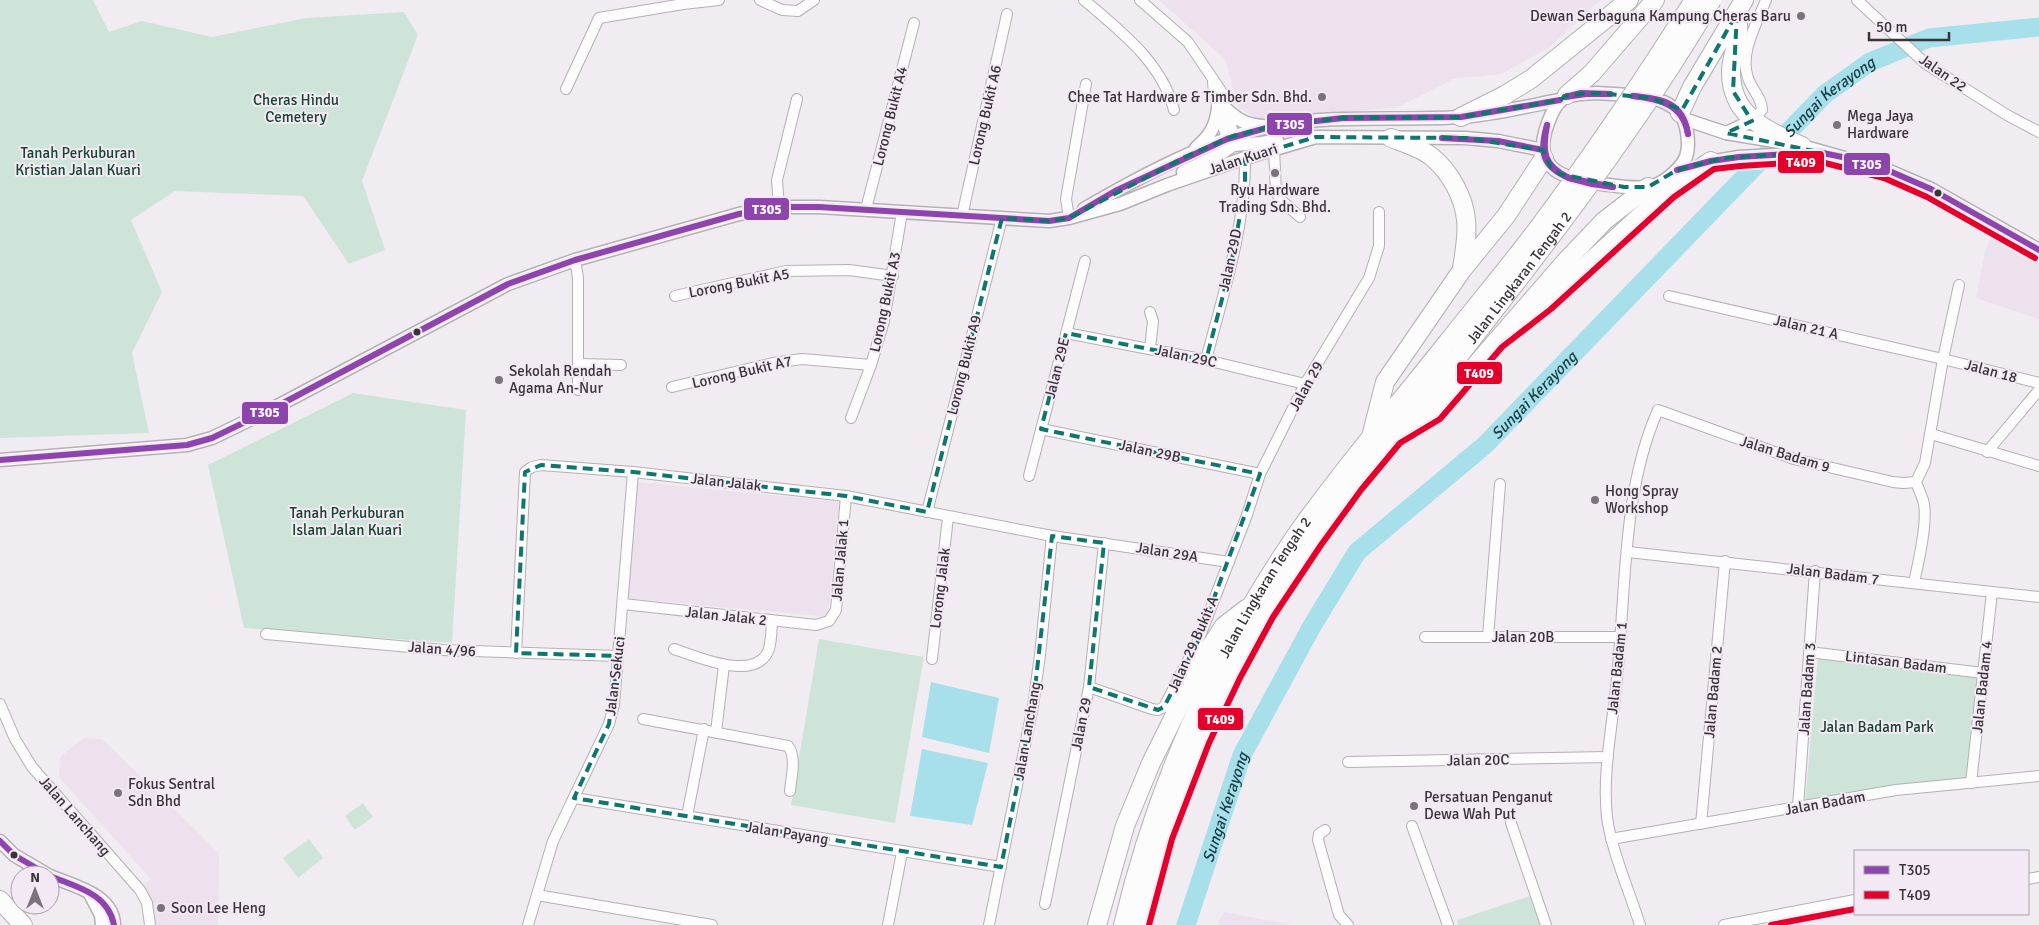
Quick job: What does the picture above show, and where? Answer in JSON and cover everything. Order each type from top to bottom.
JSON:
[{"type":"highway","points":[[1461,117],[1505,95],[1531,78],[1629,0]]},
{"type":"highway","points":[[1564,98],[1592,73],[1655,0]]},
{"type":"highway","name":"Jalan Lingkaran Tengah 2","points":[[1123,925],[1147,836],[1191,725],[1219,665],[1252,604],[1298,532],[1339,476],[1535,232],[1650,70],[1694,0]]},
{"type":"highway","name":"Jalan Lingkaran Tengah 2","points":[[1140,925],[1164,836],[1201,740],[1232,674],[1265,612],[1314,540],[1549,241],[1660,83],[1712,0]]},
{"type":"highway","points":[[1741,6],[1731,71],[1733,91],[1740,106],[1766,136],[1810,149]]},
{"type":"highway","points":[[1682,116],[1692,87],[1741,6]]},
{"type":"highway","points":[[1390,138],[1432,157],[1447,172],[1457,189],[1463,203],[1466,219],[1462,270]]},
{"type":"highway","points":[[1370,439],[1385,382],[1462,270],[1506,216],[1544,154]]},
{"type":"highway","points":[[1496,340],[1545,303],[1669,190],[1711,161]]},
{"type":"highway","points":[[1394,436],[1434,413],[1565,262],[1604,221],[1648,187]]},
{"type":"highway","points":[[1097,925],[1125,826],[1151,763],[1202,660],[1224,626],[1252,604]]},
{"type":"highway","points":[[0,900],[23,925]]},
{"type":"street","points":[[566,89],[599,18],[719,0]]},
{"type":"street","points":[[760,0],[782,10],[798,11],[814,0]]},
{"type":"street","points":[[1084,0],[1152,64],[1170,93],[1174,110]]},
{"type":"street","points":[[1140,0],[1188,42],[1221,91],[1222,108],[1231,140]]},
{"type":"street","points":[[1726,133],[1752,121],[1762,110],[1762,102],[1746,71],[1746,55],[1750,39],[1766,0]]},
{"type":"street","name":"Jalan 22","points":[[1858,0],[1926,64],[2007,115],[2039,132]]},
{"type":"street","name":"Lorong Bukit A6","points":[[962,216],[1008,14]]},
{"type":"street","name":"Lorong Bukit A4","points":[[866,209],[914,23]]},
{"type":"street","points":[[1069,218],[1066,199],[1086,84]]},
{"type":"street","points":[[1598,93],[1650,98],[1674,106],[1682,116],[1688,133],[1686,157],[1677,170],[1660,183],[1648,187],[1624,187],[1578,181],[1560,174],[1551,168],[1544,154],[1545,130],[1549,119],[1564,98],[1598,93]]},
{"type":"street","name":"Jalan Kuari","points":[[1069,218],[1115,191],[1187,156],[1273,126],[1343,118],[1461,117],[1564,98]]},
{"type":"street","points":[[778,208],[777,180],[797,99]]},
{"type":"street","points":[[1222,108],[1248,125],[1273,126]]},
{"type":"street","points":[[1187,156],[1208,137],[1222,108]]},
{"type":"street","points":[[1682,116],[1726,133],[1766,136]]},
{"type":"street","points":[[1231,140],[1262,144],[1285,139],[1316,137]]},
{"type":"street","name":"Jalan Kuari","points":[[0,460],[187,445],[212,438],[268,411],[508,284],[576,260],[739,214],[778,208],[819,207],[1049,221],[1069,218],[1120,204],[1167,185],[1245,158],[1316,137],[1466,138],[1498,141],[1544,154]]},
{"type":"street","points":[[1167,185],[1184,171],[1219,156],[1231,140]]},
{"type":"street","points":[[1274,149],[1276,192],[1281,200],[1300,217]]},
{"type":"street","points":[[1677,170],[1739,156],[1779,156],[1810,149],[1886,170],[1930,189],[2039,250]]},
{"type":"street","name":"Jalan 29D","points":[[1206,360],[1236,236],[1245,188],[1245,158]]},
{"type":"street","name":"Lorong Bukit A3","points":[[851,418],[871,365],[884,321],[902,212]]},
{"type":"street","name":"Jalan 29","points":[[1229,562],[1260,474],[1305,384],[1369,278],[1379,246],[1379,212]]},
{"type":"street","name":"Lorong Bukit A9","points":[[927,512],[1002,218]]},
{"type":"street","points":[[576,260],[580,364],[578,390]]},
{"type":"street","name":"Jalan 29E","points":[[1029,476],[1085,261]]},
{"type":"street","name":"Lorong Bukit A5","points":[[675,296],[786,271],[849,270],[892,276]]},
{"type":"street","points":[[1914,583],[1922,546],[1923,501],[1916,482],[1925,464],[1943,358],[1959,285]]},
{"type":"street","name":"Jalan 21 A","points":[[1670,296],[1943,358]]},
{"type":"street","points":[[1150,312],[1153,321],[1150,349]]},
{"type":"street","name":"Jalan 29C","points":[[1066,333],[1206,360],[1305,384]]},
{"type":"street","name":"Lorong Bukit A7","points":[[672,387],[802,358],[871,365]]},
{"type":"street","name":"Jalan 18","points":[[1943,358],[2039,384]]},
{"type":"street","points":[[580,364],[621,365]]},
{"type":"street","points":[[1987,452],[2039,390]]},
{"type":"street","name":"Jalan Badam 9","points":[[1658,410],[1794,459],[1893,482],[1916,482]]},
{"type":"street","name":"Jalan Badam 1","points":[[1640,925],[1612,839],[1606,799],[1608,757],[1633,496],[1645,441],[1658,410]]},
{"type":"street","name":"Jalan 29B","points":[[1041,429],[1260,474]]},
{"type":"street","points":[[1931,434],[2039,466]]},
{"type":"street","name":"Jalan Jalak","points":[[516,653],[525,472],[532,467],[540,465],[633,472],[846,496],[1052,536],[1104,543]]},
{"type":"street","name":"Jalan Sekuci","points":[[528,925],[553,841],[609,724],[614,705],[633,472]]},
{"type":"street","points":[[1488,637],[1500,484]]},
{"type":"street","name":"Jalan Jalak 1","points":[[829,621],[836,610],[846,496]]},
{"type":"street","name":"Lorong Jalak","points":[[932,659],[948,517]]},
{"type":"street","name":"Jalan Lanchang","points":[[989,925],[1033,706],[1052,536]]},
{"type":"street","name":"Jalan 29","points":[[1045,904],[1089,687],[1104,543]]},
{"type":"street","name":"Jalan 29A","points":[[1104,543],[1229,562]]},
{"type":"street","name":"Jalan Badam 7","points":[[1628,552],[1725,561],[2039,597]]},
{"type":"street","name":"Jalan Badam 2","points":[[1700,824],[1725,561]]},
{"type":"street","name":"Jalan 29 Bukit A","points":[[1089,687],[1152,709],[1158,710],[1164,707],[1198,641],[1229,562]]},
{"type":"street","name":"Jalan Badam 3","points":[[1798,807],[1815,572]]},
{"type":"street","name":"Jalan Badam 4","points":[[1972,783],[1992,592]]},
{"type":"street","name":"Jalan Jalak 2","points":[[623,604],[816,625],[829,621]]},
{"type":"street","points":[[674,649],[724,665],[748,665],[763,659],[769,650],[772,621]]},
{"type":"street","name":"Jalan 4/96","points":[[266,634],[443,650],[618,656]]},
{"type":"street","name":"Jalan 20B","points":[[1425,637],[1620,636]]},
{"type":"street","name":"Lintasan Badam","points":[[1809,652],[1983,672]]},
{"type":"street","points":[[716,732],[724,665]]},
{"type":"street","name":"Jalan Lanchang","points":[[0,704],[15,739],[32,767],[140,890],[147,903],[150,925]]},
{"type":"street","points":[[643,719],[788,746],[792,753],[790,791]]},
{"type":"street","points":[[687,816],[704,729]]},
{"type":"street","name":"Jalan 20C","points":[[1348,762],[1608,757]]},
{"type":"street","name":"Jalan Badam","points":[[1612,839],[1896,790],[2039,776]]},
{"type":"street","name":"Jalan Payang","points":[[574,798],[1001,868]]},
{"type":"street","points":[[1511,823],[1546,925]]},
{"type":"street","points":[[1412,826],[1448,925]]},
{"type":"street","points":[[1324,830],[1319,834],[1318,840],[1321,854],[1340,915],[1348,925]]},
{"type":"street","points":[[0,841],[14,855],[32,865]]},
{"type":"street","points":[[888,925],[902,852]]},
{"type":"street","points":[[60,880],[106,903],[114,918],[114,925]]},
{"type":"street","points":[[90,894],[101,915],[102,925]]},
{"type":"street","points":[[537,895],[712,925]]},
{"type":"street","points":[[1724,925],[1854,900]]},
{"type":"highlighted area","points":[[1737,13],[1733,91],[1752,121],[1726,133],[1818,152],[1723,158],[1677,170],[1648,187],[1624,187],[1560,174],[1551,168],[1543,150],[1466,138],[1316,137],[1245,158],[1245,188],[1231,265],[1206,360],[1066,333],[1041,429],[1260,474],[1198,641],[1164,707],[1158,710],[1089,687],[1104,543],[1052,536],[1033,706],[1001,867],[574,798],[609,724],[618,656],[516,653],[525,472],[541,465],[633,472],[846,496],[927,512],[1002,218],[1049,221],[1069,218],[1187,156],[1233,136],[1273,126],[1343,118],[1461,117],[1560,100],[1567,95],[1597,93],[1651,98],[1682,110]]},
{"type":"shaded area","points":[[1159,0],[1600,0],[1550,47],[1501,74],[1453,79],[1398,107],[1259,120],[1238,107],[1225,59]]},
{"type":"shaded area","points":[[1991,237],[2039,263],[2039,319],[1976,298],[1985,251]]},
{"type":"shaded area","points":[[638,482],[839,502],[828,617],[627,598]]},
{"type":"shaded area","points":[[84,738],[102,739],[219,853],[218,925],[153,925],[142,886],[151,879],[59,777],[60,757]]},
{"type":"shaded area","points":[[1224,912],[1290,925],[1218,925]]},
{"type":"green space","points":[[0,0],[93,0],[109,32],[142,21],[212,37],[306,18],[404,12],[418,35],[362,181],[385,250],[349,264],[303,196],[175,191],[131,220],[162,292],[132,353],[149,433],[0,438]]},
{"type":"green space","name":"Tanah Perkuburan Islam Jalan Kuari","points":[[353,393],[466,410],[452,643],[244,628],[208,465]]},
{"type":"green space","points":[[819,639],[924,657],[895,823],[791,805]]},
{"type":"green space","name":"Jalan Badam Park","points":[[1818,656],[1983,673],[1971,783],[1805,803]]},
{"type":"green space","points":[[363,803],[373,817],[355,830],[345,816]]},
{"type":"green space","points":[[309,839],[323,858],[298,878],[283,858]]},
{"type":"green space","points":[[1530,896],[1541,925],[1458,925],[1457,920]]},
{"type":"water","points":[[931,682],[999,698],[989,753],[922,737]]},
{"type":"water","points":[[922,749],[988,763],[972,825],[910,816]]},
{"type":"waterway","name":"Sungai Kerayong","points":[[1186,925],[1242,755],[1312,626],[1357,552],[1485,445],[1825,94],[1870,62],[1929,38],[2039,27]]},
{"type":"transit line","name":"T305","points":[[1565,97],[1581,93],[1610,94]]},
{"type":"transit line","name":"T305","points":[[1565,97],[1586,94],[1610,94]]},
{"type":"transit line","name":"T305","points":[[1633,96],[1661,101],[1676,108],[1685,123],[1688,134]]},
{"type":"transit line","name":"T305","points":[[1633,96],[1661,101],[1668,105],[1681,116],[1688,134]]},
{"type":"transit line","name":"T305","points":[[0,460],[187,445],[212,438],[268,411],[508,284],[575,260],[739,214],[779,207],[819,207],[1049,221],[1069,218],[1115,191],[1227,139],[1273,126],[1343,118],[1461,117],[1560,100]]},
{"type":"transit line","name":"T305","points":[[1547,125],[1546,157],[1554,168],[1569,178]]},
{"type":"transit line","name":"T305","points":[[1547,125],[1543,143],[1545,157],[1553,169],[1569,178]]},
{"type":"transit line","name":"T305","points":[[1442,138],[1498,141],[1543,150]]},
{"type":"transit line","name":"T305","points":[[1677,170],[1711,161],[1739,157],[1818,152],[1847,158],[1887,170],[1931,189],[2039,250]]},
{"type":"transit line","name":"T409","points":[[1149,925],[1172,839],[1209,743],[1240,678],[1273,617],[1321,545],[1361,490],[1400,443],[1440,419],[1502,347],[1551,309],[1674,197],[1714,169],[1817,161],[1884,178],[1927,197],[2035,258]]},
{"type":"transit line","name":"T305","points":[[1569,178],[1613,187]]},
{"type":"transit line","name":"T305","points":[[1569,178],[1613,187]]},
{"type":"transit line","name":"T305","points":[[0,841],[14,855],[31,865]]},
{"type":"transit line","name":"T305","points":[[60,880],[98,898],[111,914],[114,925]]},
{"type":"transit line","name":"T409","points":[[1771,925],[1854,909]]},
{"type":"place","name":"Dewan Serbaguna Kampung Cheras Baru","points":[[1801,16]]},
{"type":"place","name":"Chee Tat Hardware & Timber Sdn. Bhd.","points":[[1322,97]]},
{"type":"place","name":"Mega Jaya Hardware","points":[[1837,125]]},
{"type":"place","name":"Ryu Hardware Trading Sdn. Bhd.","points":[[1275,173]]},
{"type":"place","name":"Sekolah Rendah Agama An-Nur","points":[[499,380]]},
{"type":"place","name":"Hong Spray Workshop","points":[[1595,500]]},
{"type":"place","name":"Fokus Sentral Sdn Bhd","points":[[118,793]]},
{"type":"place","name":"Persatuan Penganut Dewa Wah Put","points":[[1414,806]]},
{"type":"place","name":"Soon Lee Heng","points":[[161,908]]},
{"type":"park label","name":"Cheras Hindu Cemetery","points":[[296,108]]},
{"type":"park label","name":"Tanah Perkuburan Kristian Jalan Kuari","points":[[78,162]]}]
